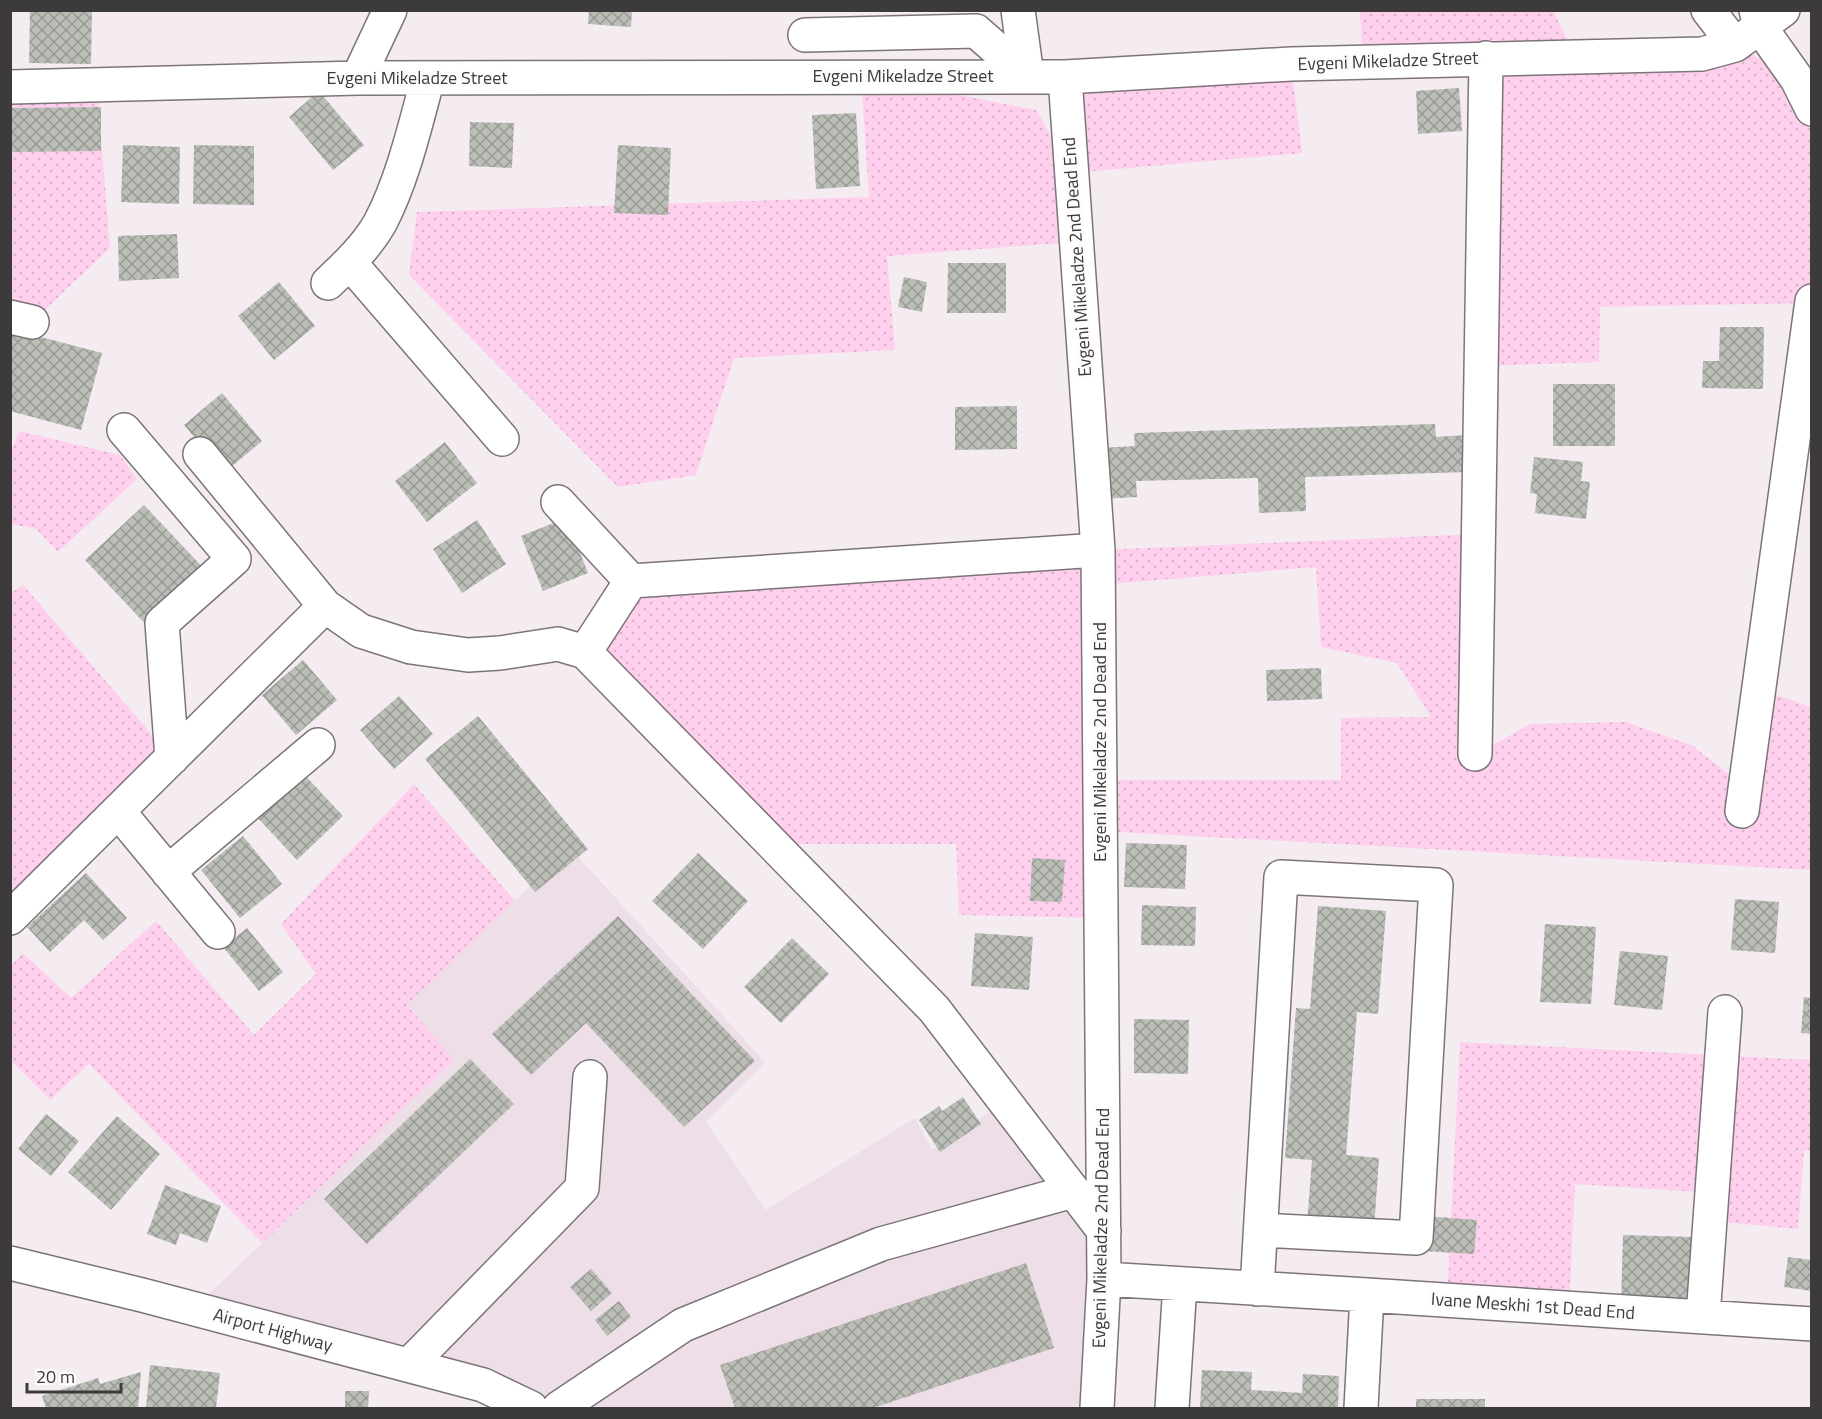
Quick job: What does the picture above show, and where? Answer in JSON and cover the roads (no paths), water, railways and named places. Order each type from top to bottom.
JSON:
[{"type":"main road","points":[[358,78],[390,10]]},
{"type":"main road","points":[[1018,10],[1027,75]]},
{"type":"main road","points":[[1708,10],[1759,23],[1797,79],[1812,109]]},
{"type":"main road","name":"Evgeni Mikeladze Street","points":[[10,87],[358,78],[1027,75],[1065,77],[1292,64],[1702,54],[1759,23]]},
{"type":"main road","points":[[805,35],[976,31],[1027,75]]},
{"type":"main road","points":[[1475,754],[1486,58]]},
{"type":"main road","name":"Evgeni Mikeladze 2nd Dead End","points":[[1065,77],[1098,550],[1104,1280],[1097,1408]]},
{"type":"main road","points":[[428,78],[403,166],[380,224],[339,273],[502,440]]},
{"type":"main road","points":[[1742,811],[1812,301]]},
{"type":"main road","points":[[124,430],[234,559],[162,623],[172,758]]},
{"type":"main road","points":[[200,454],[325,606],[361,631],[411,646],[468,655],[500,653],[558,644],[585,652],[934,1009],[1104,1231]]},
{"type":"main road","points":[[558,502],[631,581]]},
{"type":"main road","points":[[631,581],[1098,550]]},
{"type":"main road","points":[[585,652],[631,581]]},
{"type":"main road","points":[[10,918],[325,606]]},
{"type":"main road","points":[[168,872],[318,745]]},
{"type":"main road","points":[[118,811],[218,932]]},
{"type":"main road","points":[[1257,1288],[1281,877],[1436,885],[1416,1238],[1261,1230]]},
{"type":"main road","points":[[1703,1317],[1725,1012]]},
{"type":"main road","points":[[409,1365],[582,1188],[590,1077]]},
{"type":"main road","points":[[559,1408],[683,1325],[881,1244],[1073,1191]]},
{"type":"main road","name":"Airport Highway","points":[[10,1263],[483,1385],[531,1408]]},
{"type":"main road","name":"Ivane Meskhi 1st Dead End","points":[[1104,1280],[1812,1324]]},
{"type":"main road","points":[[1172,1408],[1180,1284]]},
{"type":"main road","points":[[1361,1408],[1367,1295]]}]
